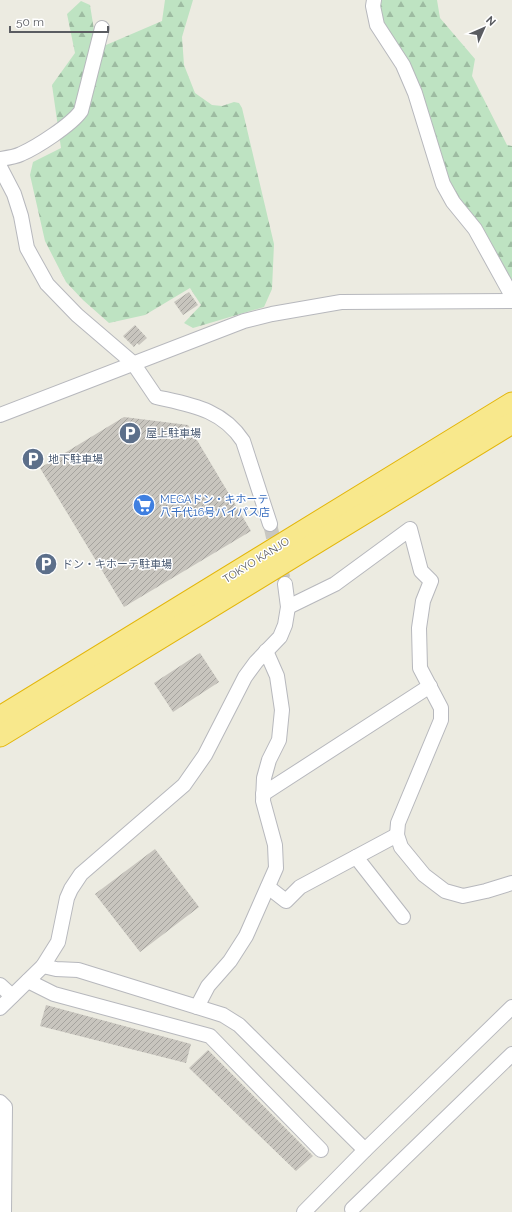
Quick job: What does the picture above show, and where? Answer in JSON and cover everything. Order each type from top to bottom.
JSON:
[{"type":"highway","name":"TOKYO KANJO","points":[[0,717],[512,403]]},
{"type":"highway","name":"TOKYO KANJO","points":[[0,736],[512,423]]},
{"type":"street","points":[[374,0],[373,6],[377,25],[403,65],[415,93],[443,184],[453,202],[475,229],[512,296]]},
{"type":"street","points":[[0,159],[21,154],[48,138],[77,117],[81,111],[102,28]]},
{"type":"street","points":[[0,167],[14,194],[21,216],[27,248],[47,284],[77,315],[133,363],[156,397],[204,409],[222,418],[237,431],[244,441],[270,524]]},
{"type":"street","points":[[0,415],[244,321],[272,314],[341,302],[512,301]]},
{"type":"street","points":[[288,607],[335,584],[410,528],[421,570],[431,581],[423,601],[419,628],[420,668],[441,708],[441,720],[398,822],[397,835],[401,847],[424,875],[445,892],[463,896],[486,891],[512,882]]},
{"type":"street","points":[[0,1008],[43,966],[58,942],[67,898],[81,874],[184,784],[205,755],[246,677],[256,662],[280,637],[285,624],[288,607],[285,584]]},
{"type":"street","points":[[197,1007],[208,986],[230,961],[246,936],[276,868],[275,845],[263,801],[263,794],[264,778],[279,740],[282,710],[277,676],[266,651]]},
{"type":"street","points":[[263,794],[430,686]]},
{"type":"street","points":[[268,887],[286,901],[300,887],[397,835]]},
{"type":"street","points":[[356,857],[403,917]]},
{"type":"street","points":[[43,966],[56,969],[78,970],[223,1015],[240,1025],[365,1150]]},
{"type":"street","points":[[28,981],[54,994],[210,1036],[320,1150]]},
{"type":"street","points":[[0,985],[12,996]]},
{"type":"street","points":[[304,1212],[365,1150],[512,1007]]},
{"type":"street","points":[[352,1209],[512,1054]]},
{"type":"street","points":[[0,1102],[5,1107],[4,1212]]},
{"type":"green space","points":[[165,0],[193,0],[182,37],[184,65],[195,93],[212,105],[222,106],[234,102],[239,103],[242,108],[274,244],[272,289],[264,307],[193,328],[184,323],[201,305],[190,288],[145,315],[109,323],[83,300],[66,282],[45,241],[30,175],[33,162],[61,148],[52,85],[75,53],[67,14],[81,1],[90,5],[94,30],[106,45],[162,21]]},
{"type":"green space","points":[[379,0],[437,0],[440,18],[475,59],[472,76],[507,145],[512,146],[512,283],[456,200],[385,31],[378,7]]},
{"type":"building","points":[[189,292],[198,305],[183,315],[174,302]]},
{"type":"building","points":[[135,325],[147,338],[139,345],[137,343],[134,347],[123,336]]},
{"type":"building","points":[[124,417],[188,425],[251,531],[124,607],[40,468]]},
{"type":"building","points":[[200,653],[219,682],[173,712],[154,683]]},
{"type":"building","points":[[155,849],[199,907],[140,952],[95,894]]},
{"type":"building","points":[[46,1005],[191,1044],[186,1063],[40,1026]]},
{"type":"building","points":[[208,1050],[313,1156],[296,1171],[189,1068]]},
{"type":"tunnel","points":[[270,524],[285,584]]},
{"type":"place","name":"屋上駐車場","points":[[130,433]]},
{"type":"place","name":"地下駐車場","points":[[33,459]]},
{"type":"place","name":"MEGAドン・キホーテ 八千代16号バイパス店","points":[[144,505]]},
{"type":"place","name":"ドン・キホーテ駐車場","points":[[46,564]]}]
